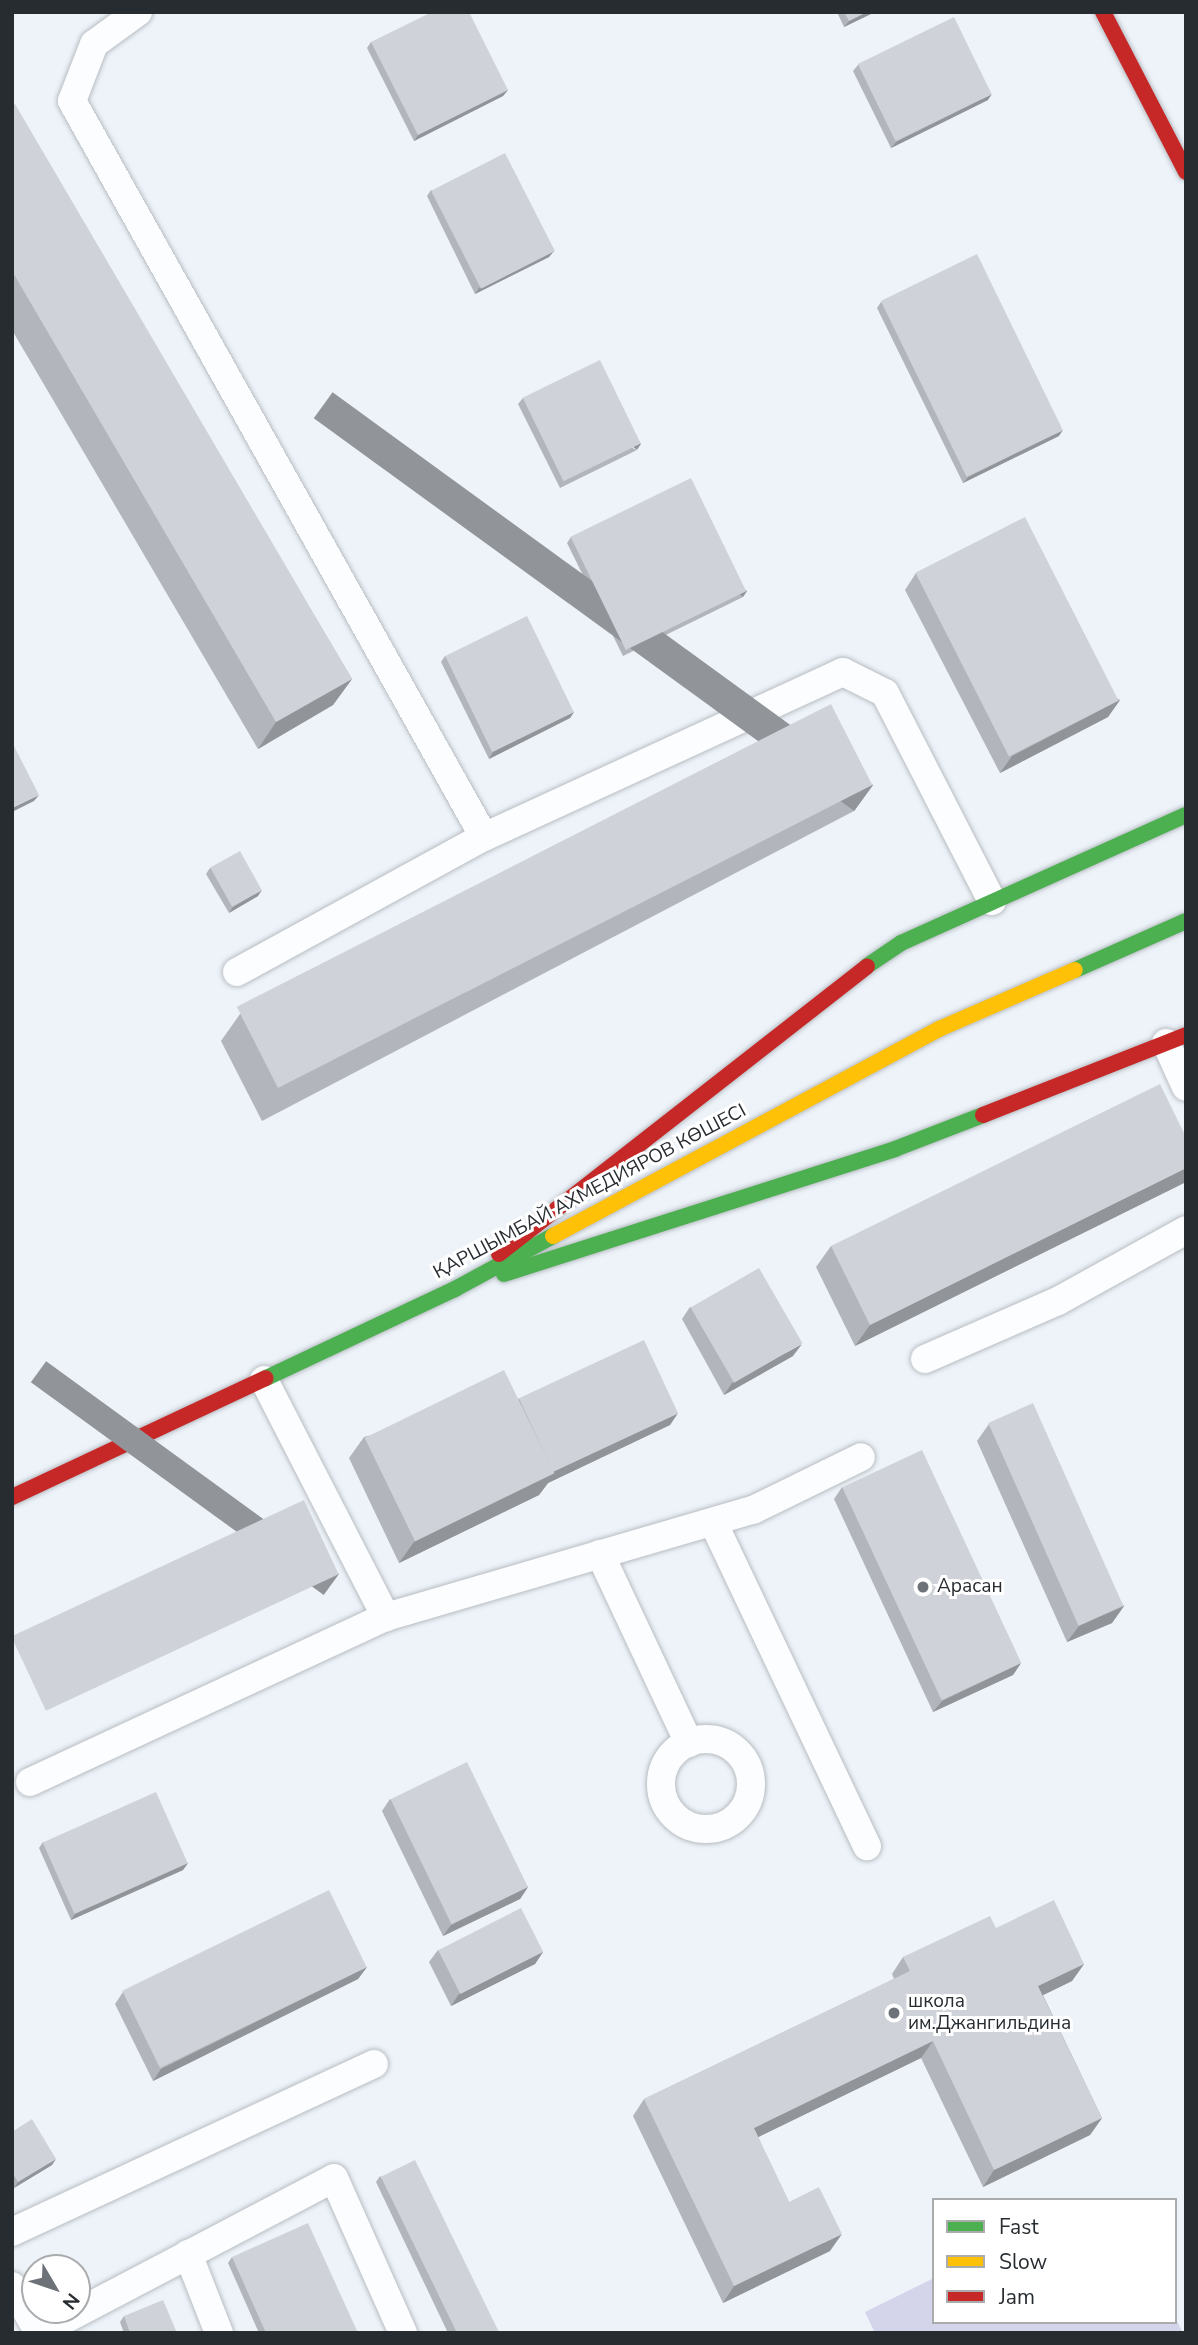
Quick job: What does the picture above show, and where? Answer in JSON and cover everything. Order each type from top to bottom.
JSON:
[{"type":"street","points":[[1103,12],[1186,172]]},
{"type":"street","points":[[455,1289],[831,991],[901,943],[1186,816]]},
{"type":"street","name":"ҚАРШЫМБАЙ АХМЕДИЯРОВ КӨШЕСІ","points":[[12,1497],[455,1289],[939,1029],[1186,921]]},
{"type":"street","points":[[455,1289],[895,1149],[1176,1039]]},
{"type":"lane","points":[[138,12],[94,44],[72,101],[484,837]]},
{"type":"lane","points":[[237,972],[484,837],[843,672],[885,693],[992,901]]},
{"type":"lane","points":[[1176,1039],[1186,1087]]},
{"type":"lane","points":[[925,1359],[1058,1301],[1186,1230]]},
{"type":"lane","points":[[264,1380],[386,1617]]},
{"type":"lane","points":[[30,1782],[386,1617],[753,1510],[861,1457]]},
{"type":"lane","points":[[713,1522],[867,1846]]},
{"type":"lane","points":[[600,1554],[689,1743]]},
{"type":"lane","points":[[12,2232],[374,2064]]},
{"type":"lane","points":[[12,2286],[39,2333],[334,2178],[403,2333]]},
{"type":"lane","points":[[188,2254],[219,2333]]},
{"type":"shaded area","points":[[932,2279],[932,2324],[1177,2324],[1177,2321],[1183,2333],[875,2333],[865,2312]]},
{"type":"building","points":[[432,12],[469,12],[508,90],[418,135],[371,42]]},
{"type":"building","points":[[844,12],[867,12],[849,21]]},
{"type":"building","points":[[954,17],[992,94],[896,141],[858,64]]},
{"type":"building","points":[[15,104],[352,679],[276,722],[12,271],[12,105]]},
{"type":"building","points":[[505,153],[555,251],[481,289],[431,191]]},
{"type":"building","points":[[977,254],[1063,430],[967,477],[881,301]]},
{"type":"building","points":[[600,360],[641,444],[563,481],[523,398]]},
{"type":"building","points":[[691,478],[746,591],[626,650],[571,537]]},
{"type":"building","points":[[1025,517],[1119,701],[1009,756],[915,573]]},
{"type":"building","points":[[527,616],[574,712],[492,752],[445,656]]},
{"type":"building","points":[[831,704],[872,785],[278,1088],[237,1007]]},
{"type":"building","points":[[12,742],[39,795],[12,808]]},
{"type":"building","points":[[240,851],[262,890],[232,907],[210,867]]},
{"type":"building","points":[[1160,1084],[1186,1137],[1186,1168],[870,1325],[831,1246]]},
{"type":"building","points":[[759,1268],[803,1343],[734,1383],[691,1308]]},
{"type":"building","points":[[644,1340],[678,1413],[553,1472],[519,1398]]},
{"type":"building","points":[[504,1370],[554,1473],[415,1541],[365,1438]]},
{"type":"building","points":[[1033,1403],[1123,1606],[1079,1626],[988,1423]]},
{"type":"building","name":"Арасан","points":[[922,1450],[1021,1663],[942,1700],[842,1487]]},
{"type":"building","points":[[304,1500],[339,1574],[46,1711],[12,1636]]},
{"type":"building","points":[[467,1762],[528,1887],[452,1924],[391,1799]]},
{"type":"building","points":[[156,1792],[188,1863],[74,1914],[43,1842]]},
{"type":"building","points":[[329,1890],[367,1967],[160,2068],[122,1991]]},
{"type":"building","points":[[1054,1900],[1084,1964],[1038,1986],[1102,2118],[994,2170],[933,2041],[754,2128],[789,2202],[819,2187],[842,2234],[734,2286],[644,2099],[910,1971],[903,1957],[990,1916],[996,1928]]},
{"type":"building","points":[[521,1908],[543,1952],[460,1994],[438,1950]]},
{"type":"building","points":[[32,2119],[56,2159],[18,2182],[12,2172],[12,2132]]},
{"type":"building","points":[[415,2160],[499,2333],[457,2333],[381,2177]]},
{"type":"building","points":[[308,2223],[358,2333],[266,2333],[232,2257]]},
{"type":"building","points":[[163,2300],[177,2333],[130,2333],[124,2316]]},
{"type":"traffic: fast","points":[[867,966],[901,943],[1186,815]]},
{"type":"traffic: fast","points":[[1075,970],[1186,921]]},
{"type":"traffic: fast","points":[[504,1274],[895,1149],[983,1115]]},
{"type":"traffic: fast","points":[[266,1378],[455,1289],[553,1236]]},
{"type":"traffic: slow","points":[[553,1236],[939,1029],[1075,970]]},
{"type":"traffic: jam","points":[[1103,12],[1186,172]]},
{"type":"traffic: jam","points":[[499,1254],[867,966]]},
{"type":"traffic: jam","points":[[983,1115],[1186,1035]]},
{"type":"traffic: jam","points":[[12,1497],[266,1378]]},
{"type":"place","name":"Арасан","points":[[923,1587]]},
{"type":"place","name":"школа им.Джангильдина","points":[[894,2013]]}]
